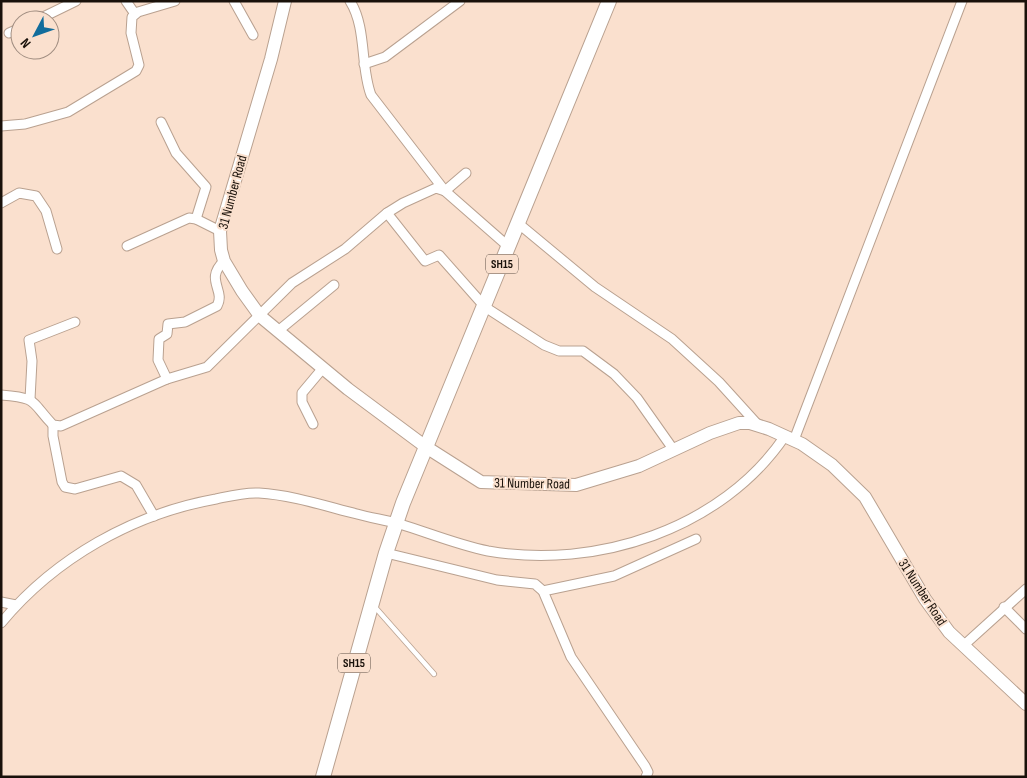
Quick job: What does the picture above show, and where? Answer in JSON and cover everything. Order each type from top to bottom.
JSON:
[{"type":"main road","name":"31 Number Road","points":[[285,1],[271,59],[220,231],[221,250],[224,261],[242,292],[260,316],[323,368],[426,447],[481,482],[576,485],[639,466],[673,449],[739,423],[758,425],[794,441],[832,465],[865,497],[925,599],[949,632],[1026,704]]},
{"type":"main road","name":"SH15","points":[[323,777],[396,525],[426,447],[519,224],[604,4]]},
{"type":"street","points":[[58,10],[76,1]]},
{"type":"street","points":[[126,1],[135,14]]},
{"type":"street","points":[[1,126],[25,124],[68,112],[136,72],[139,60],[130,25],[135,14],[175,1]]},
{"type":"street","points":[[234,1],[253,35]]},
{"type":"street","points":[[350,1],[358,21],[364,64],[371,95],[444,190],[509,248]]},
{"type":"street","points":[[364,64],[385,57],[460,1]]},
{"type":"street","points":[[1,623],[34,586],[93,544],[154,516],[201,502],[257,493],[314,503],[486,551],[551,557],[632,542],[670,528],[720,504],[794,441],[962,1]]},
{"type":"street","points":[[161,122],[176,153],[206,187],[196,219]]},
{"type":"street","points":[[53,425],[64,425],[167,379],[199,370],[213,363],[260,316],[278,294],[292,283],[345,249],[387,213],[432,189],[444,190],[466,173]]},
{"type":"street","points":[[1,203],[19,193],[31,194],[40,200],[46,211],[56,249]]},
{"type":"street","points":[[387,213],[425,261],[439,255],[485,307],[550,348],[587,353],[630,390],[673,449]]},
{"type":"street","points":[[127,246],[186,219],[196,219],[220,231]]},
{"type":"street","points":[[519,224],[595,287],[690,353],[758,425]]},
{"type":"street","points":[[167,379],[158,360],[159,339],[167,334],[168,324],[186,322],[217,306],[219,299],[214,279],[215,272],[224,261]]},
{"type":"street","points":[[278,331],[334,286]]},
{"type":"street","points":[[30,400],[32,361],[29,340],[75,322]]},
{"type":"street","points":[[313,424],[302,402],[302,393],[323,368]]},
{"type":"street","points":[[1,396],[30,400],[40,408],[53,425],[62,482],[66,487],[75,489],[121,476],[136,485],[154,516]]},
{"type":"street","points":[[543,591],[608,578],[696,539]]},
{"type":"street","points":[[387,551],[497,580],[535,584],[543,591],[571,657],[649,775]]},
{"type":"street","points":[[963,646],[1026,589]]},
{"type":"street","points":[[1,602],[16,605]]},
{"type":"street","points":[[1004,607],[1026,629]]},
{"type":"lane","points":[[372,603],[434,674]]}]
